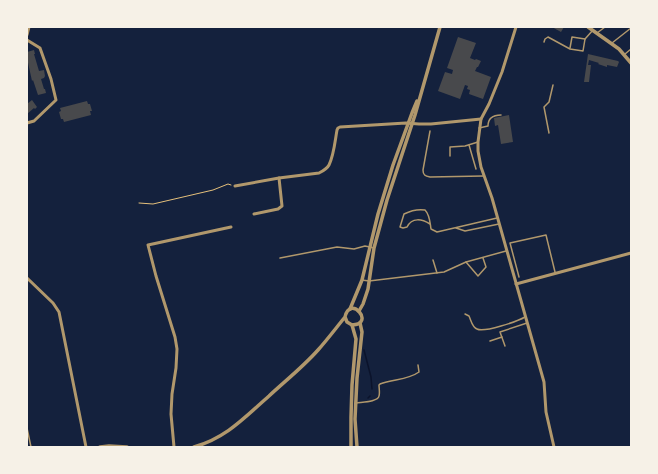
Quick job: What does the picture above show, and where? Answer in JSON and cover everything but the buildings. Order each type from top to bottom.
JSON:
[{"type":"street","points":[[27,35],[29,27]]},
{"type":"street","points":[[194,447],[218,438],[231,430],[256,408],[313,355],[345,317],[346,312],[350,309],[362,280],[372,248],[382,199],[422,91],[440,27]]},
{"type":"street","points":[[516,27],[502,72],[481,119],[478,151],[481,167],[507,250],[544,382],[546,412],[554,447]]},
{"type":"street","points":[[588,27],[612,43],[631,63]]},
{"type":"street","points":[[27,40],[40,48],[51,79],[56,100],[34,121],[27,123]]},
{"type":"street","points":[[235,186],[319,173],[328,166],[337,130],[340,127],[410,123],[431,124],[481,119]]},
{"type":"street","points":[[254,214],[281,207],[282,204],[279,178]]},
{"type":"street","points":[[174,447],[171,414],[177,349],[175,336],[148,245],[231,227]]},
{"type":"street","points":[[359,311],[366,295],[369,281],[372,248]]},
{"type":"street","points":[[516,284],[631,253]]},
{"type":"street","points":[[27,278],[53,303],[59,312],[86,447]]},
{"type":"street","points":[[350,309],[359,311],[362,317],[360,323],[362,332],[357,378],[355,418],[357,447]]},
{"type":"street","points":[[345,317],[345,320],[350,325],[356,339],[350,417],[352,447]]},
{"type":"street","points":[[338,325],[357,325],[360,323]]},
{"type":"street","points":[[100,447],[127,447]]},
{"type":"lane","points":[[597,33],[605,27]]},
{"type":"lane","points":[[612,43],[631,28]]},
{"type":"lane","points":[[544,42],[544,39],[548,37],[570,49],[583,51],[585,39],[593,30]]},
{"type":"lane","points":[[570,49],[572,37],[585,39]]},
{"type":"lane","points":[[624,54],[631,49]]},
{"type":"lane","points":[[548,133],[544,107],[548,102],[553,85]]},
{"type":"lane","points":[[480,128],[488,126],[489,120],[494,115],[501,115]]},
{"type":"lane","points":[[430,131],[423,173],[426,176],[484,176]]},
{"type":"lane","points":[[450,156],[450,147],[465,146],[478,142]]},
{"type":"lane","points":[[469,145],[476,169]]},
{"type":"lane","points":[[430,224],[423,220],[414,220],[410,222],[407,227],[400,227],[404,214],[422,210],[427,212],[432,229],[436,232],[497,218]]},
{"type":"lane","points":[[456,228],[465,231],[499,224]]},
{"type":"lane","points":[[519,277],[510,243],[546,235],[556,274]]},
{"type":"lane","points":[[280,258],[337,247],[354,249],[365,246],[372,248]]},
{"type":"lane","points":[[362,280],[369,281],[444,272],[466,262],[507,250]]},
{"type":"lane","points":[[466,262],[478,276],[486,267],[483,258]]},
{"type":"lane","points":[[433,260],[437,273]]},
{"type":"lane","points":[[465,314],[469,316],[473,326],[476,329],[483,330],[525,317]]},
{"type":"lane","points":[[505,346],[500,332],[527,323]]},
{"type":"lane","points":[[490,341],[502,337]]},
{"type":"lane","points":[[356,403],[376,399],[379,397],[380,384],[411,377],[419,372],[418,365]]},
{"type":"lane","points":[[27,428],[31,447]]},
{"type":"path","points":[[139,203],[153,204],[214,190],[228,184],[235,186]]},
{"type":"waterway","points":[[364,350],[371,377],[372,389]]}]
